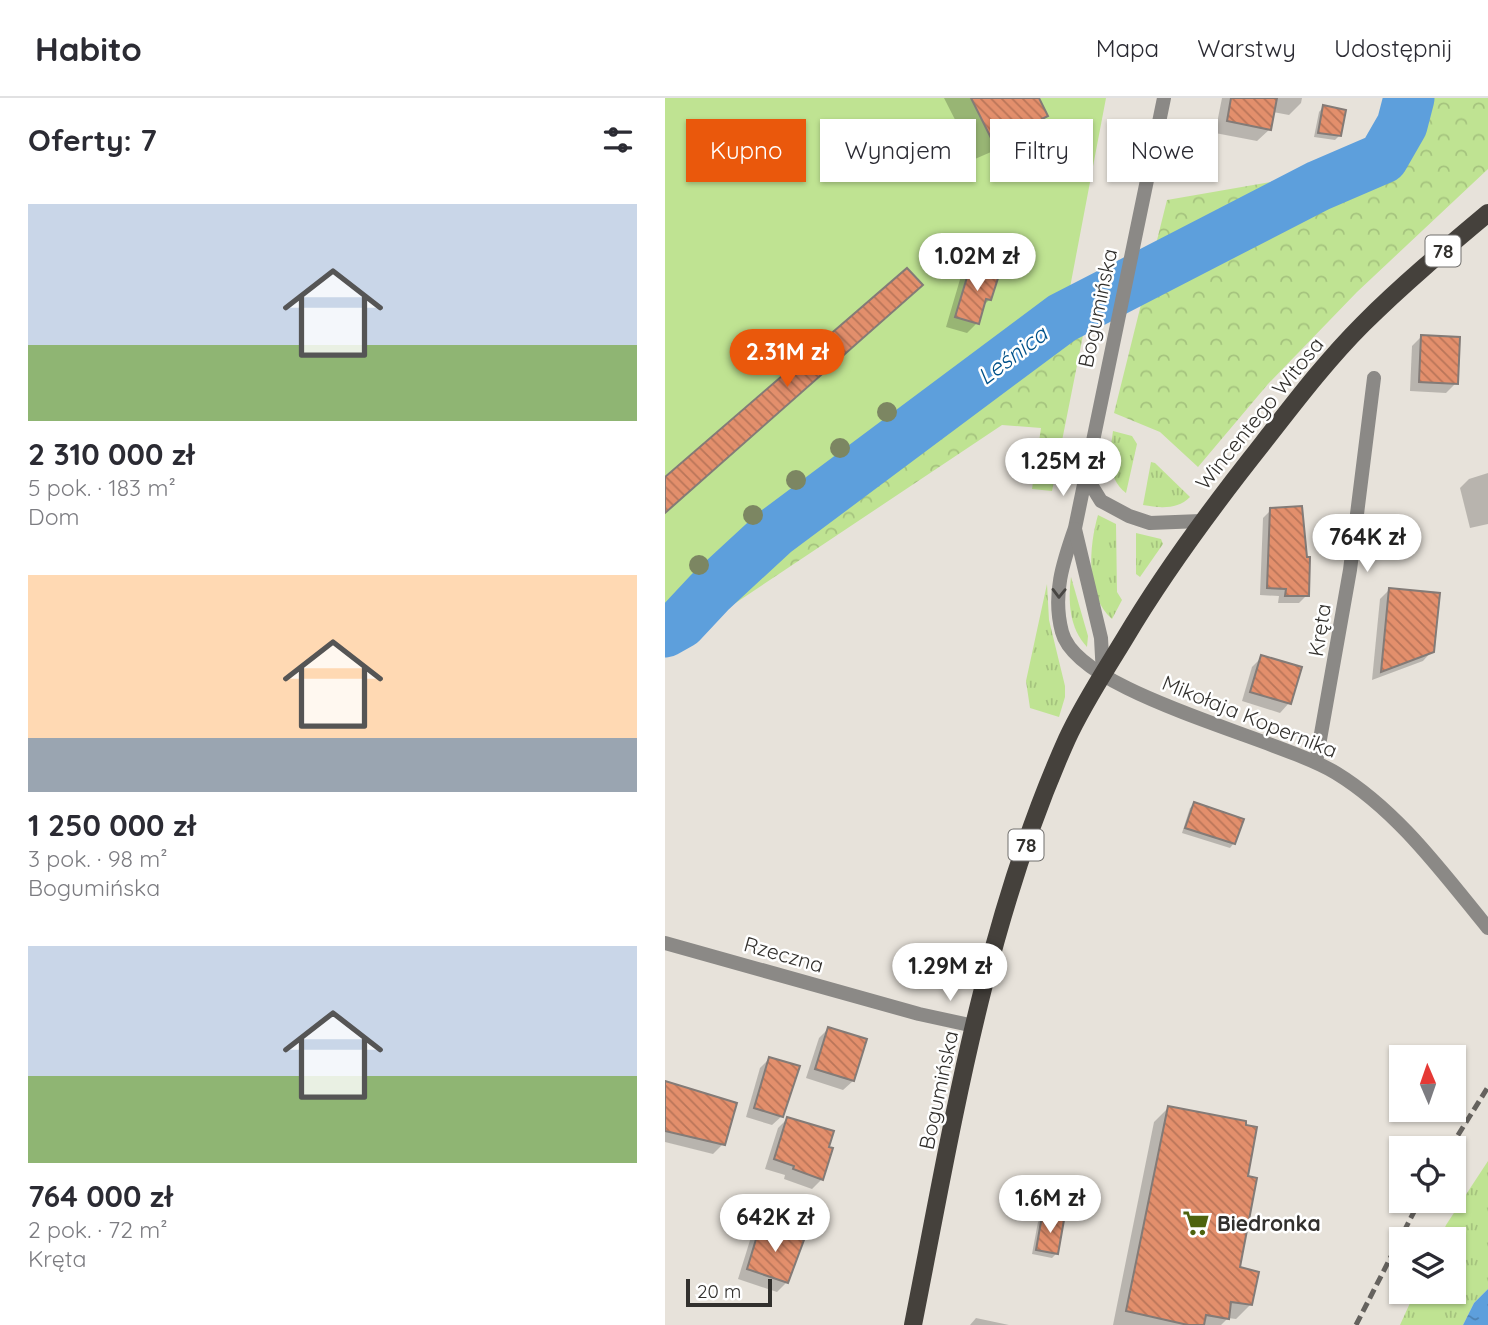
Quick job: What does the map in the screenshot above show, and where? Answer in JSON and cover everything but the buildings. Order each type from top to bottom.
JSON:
[{"type":"main road","name":"Wincentego Witosa","points":[[1103,675],[1147,602],[1201,522],[1319,371],[1399,290],[1488,213]]},
{"type":"main road","name":"Bogumińska","points":[[913,1325],[974,1026],[1012,885],[1067,737],[1103,675]]},
{"type":"street","name":"Bogumińska","points":[[1103,675],[1077,658],[1062,633],[1058,597],[1060,572],[1075,528],[1164,98]]},
{"type":"street","name":"Kręta","points":[[1316,762],[1350,570],[1374,378]]},
{"type":"street","points":[[1086,475],[1101,501],[1129,516],[1150,523],[1201,522]]},
{"type":"street","name":"Bogumińska","points":[[1075,528],[1101,638],[1103,675]]},
{"type":"street","name":"Mikołaja Kopernika","points":[[1103,675],[1171,709],[1316,762],[1336,772],[1386,810],[1420,846],[1488,928]]},
{"type":"street","name":"Rzeczna","points":[[665,943],[919,1014],[974,1026]]},
{"type":"green space","points":[[665,98],[1106,98],[1093,166],[1093,119],[990,119],[990,182],[1090,182],[1068,298],[844,464],[715,571],[665,604]]},
{"type":"green space","points":[[1400,98],[1488,98],[1488,169],[1357,292],[1268,384],[1198,467],[1160,432],[1114,413],[1167,200],[1282,180],[1377,149]]},
{"type":"green space","points":[[1092,290],[1052,491],[1032,489],[1041,428],[1002,425],[734,604],[665,644],[665,613],[810,498]]},
{"type":"green space","points":[[1113,431],[1132,436],[1137,444],[1126,493],[1112,472]]},
{"type":"green space","points":[[1151,462],[1190,497],[1174,506],[1143,505]]},
{"type":"green space","points":[[1098,515],[1116,524],[1117,592],[1122,600],[1112,619],[1097,597],[1091,570]]},
{"type":"green space","points":[[1136,533],[1161,539],[1163,544],[1140,577],[1136,574]]},
{"type":"green space","points":[[1071,577],[1088,636],[1087,647],[1073,623]]},
{"type":"green space","points":[[1047,584],[1049,620],[1065,686],[1059,717],[1030,708],[1026,681]]},
{"type":"green space","points":[[1488,1161],[1488,1289],[1474,1303],[1463,1325],[1400,1325],[1410,1304],[1466,1304],[1466,1227],[1445,1227],[1454,1213],[1466,1213],[1466,1195]]},
{"type":"water","points":[[1488,1289],[1488,1325],[1463,1325],[1474,1303]]},
{"type":"waterway","name":"Leśnica","points":[[665,632],[681,623],[710,592],[775,532],[1062,318],[1318,186],[1383,158],[1402,125],[1409,98]]},
{"type":"railway","points":[[1457,1136],[1488,1087]]},
{"type":"railway","points":[[1356,1325],[1413,1213]]},
{"type":"place","name":"Biedronka","points":[[1196,1223]]}]
